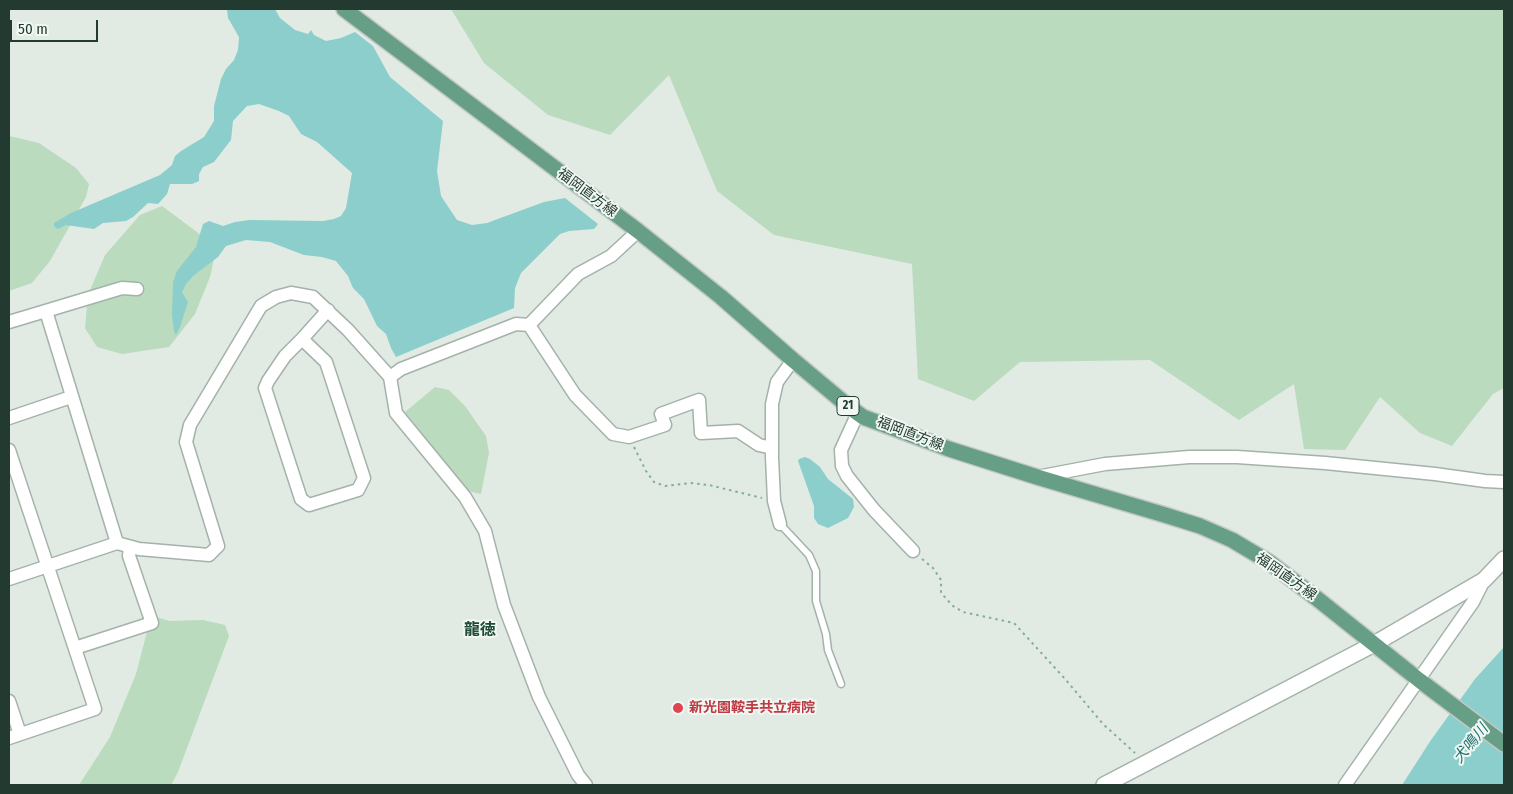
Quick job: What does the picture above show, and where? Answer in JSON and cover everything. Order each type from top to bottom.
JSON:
[{"type":"main road","name":"福岡直方線","points":[[344,9],[721,297],[793,360],[858,413],[949,449],[1166,515],[1200,526],[1232,540],[1268,562],[1504,744]]},
{"type":"street","points":[[529,325],[578,274],[611,256],[638,232]]},
{"type":"street","points":[[9,322],[122,288],[138,289]]},
{"type":"street","points":[[9,579],[117,543],[139,549],[209,555],[218,546],[186,442],[190,425],[261,306],[276,297],[291,293],[313,297],[328,310],[390,377],[396,413],[466,497],[485,531],[504,605],[539,697],[578,775],[586,785]]},
{"type":"street","points":[[302,339],[326,362],[364,478],[358,490],[309,505],[301,499],[265,388],[268,380],[285,356],[328,310]]},
{"type":"street","points":[[46,311],[117,543]]},
{"type":"street","points":[[390,377],[401,369],[516,324],[529,325]]},
{"type":"street","points":[[529,325],[575,395],[613,434],[629,437],[665,424],[661,414],[700,400],[701,432],[738,432],[759,445],[772,448]]},
{"type":"street","points":[[780,524],[774,501],[772,404],[777,382],[793,360]]},
{"type":"street","points":[[9,418],[71,397]]},
{"type":"street","points":[[858,413],[841,450],[842,466],[847,476],[874,510],[913,551]]},
{"type":"street","points":[[9,450],[95,709],[14,736],[9,701]]},
{"type":"street","points":[[1037,477],[1105,464],[1189,456],[1325,463],[1504,482]]},
{"type":"street","points":[[75,648],[152,623],[129,556],[130,546]]},
{"type":"street","points":[[1346,785],[1423,683],[1484,580],[1504,559]]},
{"type":"street","points":[[1104,785],[1374,644],[1484,580]]},
{"type":"lane","points":[[780,524],[810,555],[816,571],[816,601],[826,634],[828,650],[841,684]]},
{"type":"path","points":[[629,437],[646,471],[654,482],[665,486],[690,483],[709,485],[774,501]]},
{"type":"path","points":[[913,551],[933,568],[941,580],[941,592],[953,606],[963,612],[1014,623],[1103,724],[1146,764]]},
{"type":"green space","points":[[451,9],[1504,9],[1504,388],[1493,394],[1452,446],[1420,433],[1380,397],[1345,450],[1304,449],[1294,384],[1239,420],[1150,360],[1020,362],[974,401],[918,379],[912,264],[774,235],[717,191],[669,75],[610,135],[548,115],[484,63]]},
{"type":"green space","points":[[9,136],[39,143],[76,168],[89,184],[86,197],[50,261],[32,283],[9,291]]},
{"type":"green space","points":[[162,206],[205,238],[215,254],[210,277],[195,314],[169,347],[122,354],[97,347],[85,328],[88,295],[105,255],[140,215]]},
{"type":"green space","points":[[435,387],[449,390],[465,406],[486,436],[489,453],[481,494],[468,491],[405,412]]},
{"type":"green space","points":[[156,617],[170,621],[203,620],[225,625],[229,636],[178,772],[171,785],[79,785],[110,737],[136,674],[148,628]]},
{"type":"water","points":[[227,9],[275,9],[280,18],[295,30],[308,34],[311,30],[314,35],[326,41],[341,38],[355,32],[373,46],[390,77],[443,121],[437,171],[441,196],[457,220],[472,225],[487,223],[544,202],[565,198],[598,224],[594,229],[569,231],[560,234],[521,273],[515,288],[514,308],[396,357],[386,334],[377,326],[364,299],[353,288],[348,276],[336,261],[304,255],[270,242],[246,240],[226,246],[218,257],[193,276],[182,292],[188,302],[176,335],[172,315],[173,282],[177,271],[196,247],[203,224],[209,221],[223,226],[249,220],[323,221],[334,219],[341,216],[346,208],[352,173],[317,142],[301,134],[289,116],[259,104],[247,106],[233,121],[231,140],[214,162],[203,167],[199,174],[199,181],[192,184],[170,184],[167,194],[158,204],[148,203],[126,221],[103,223],[94,229],[66,225],[58,229],[54,226],[54,223],[71,213],[160,175],[172,165],[175,156],[204,137],[214,121],[214,106],[221,79],[226,69],[234,60],[238,50],[239,37],[228,18]]},
{"type":"water","points":[[805,457],[820,467],[828,479],[853,499],[854,507],[848,518],[828,528],[818,524],[814,518],[814,506],[798,461]]},
{"type":"water","name":"犬鳴川","points":[[1504,647],[1504,785],[1402,785],[1431,740],[1475,679]]},
{"type":"place","name":"新光園鞍手共立病院","points":[[678,708]]},
{"type":"district","name":"龍徳","points":[[480,631]]}]
